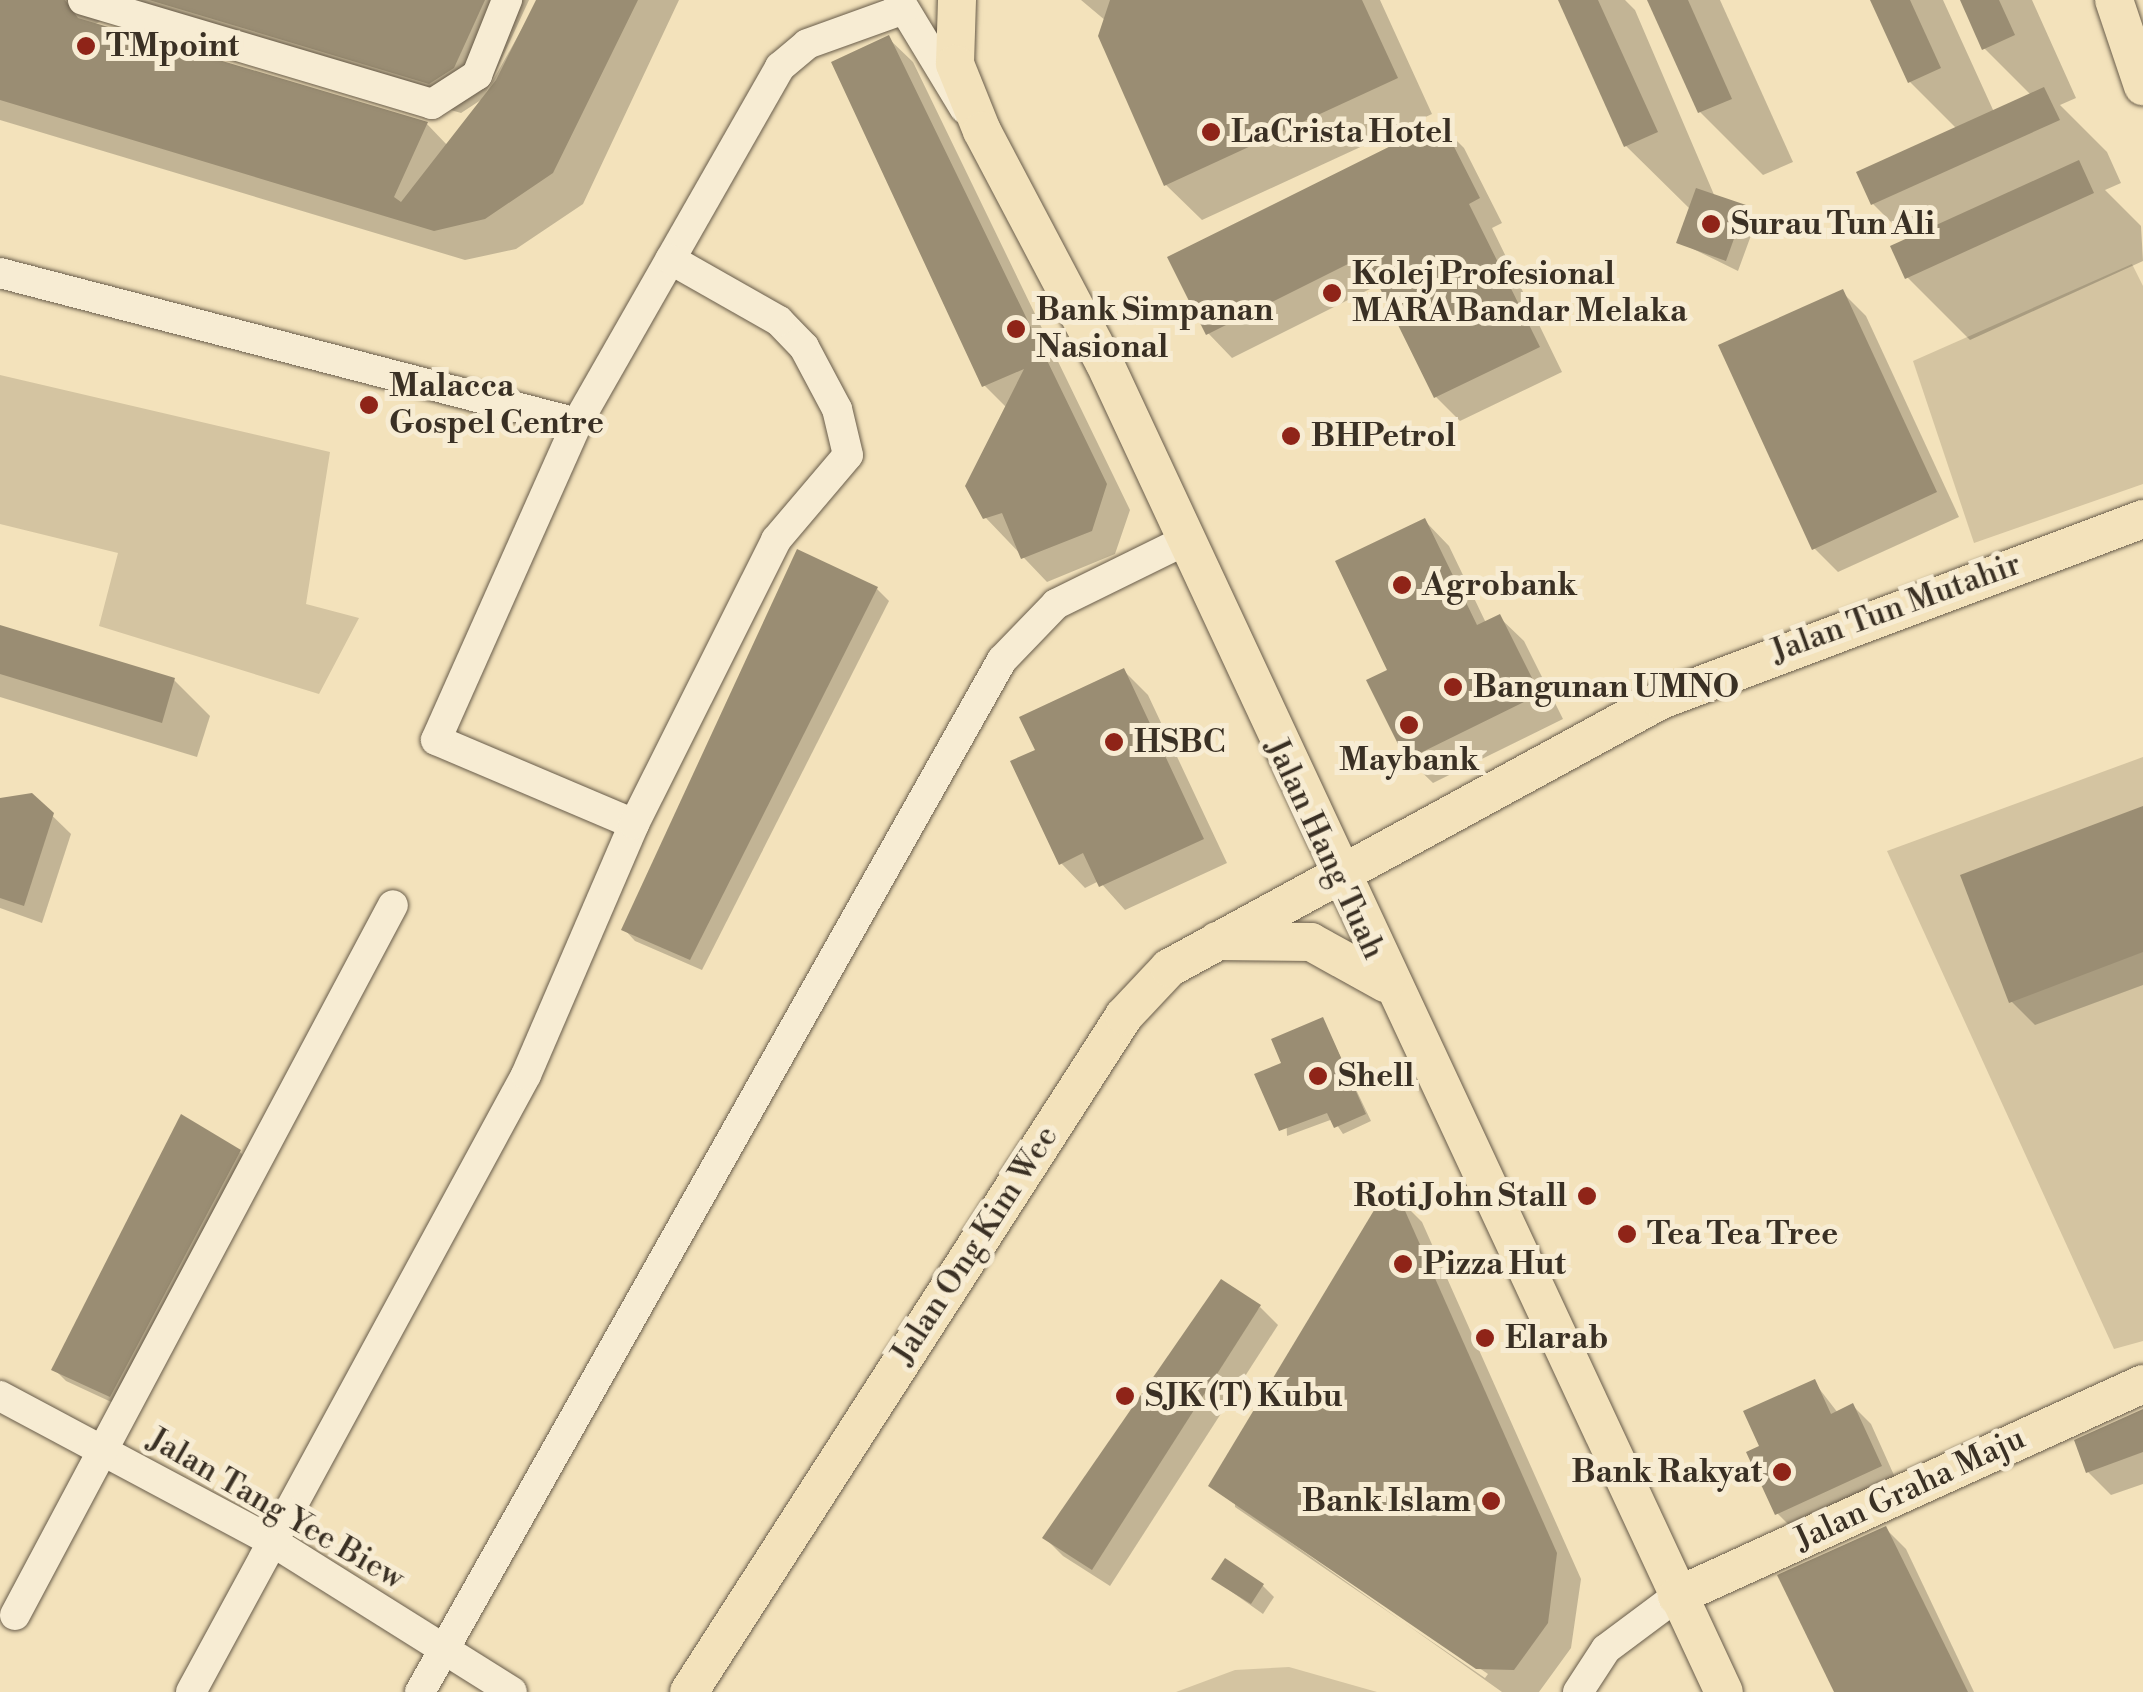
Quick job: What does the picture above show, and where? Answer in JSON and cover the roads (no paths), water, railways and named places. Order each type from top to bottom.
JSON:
[{"type":"main road","name":"Jalan Hang Tuah","points":[[957,0],[955,64],[982,131],[1186,540],[1334,872],[1724,1692]]},
{"type":"main road","points":[[2114,0],[2143,86]]},
{"type":"main road","name":"Jalan Tun Mutahir","points":[[1334,872],[1719,673],[2143,519]]},
{"type":"main road","name":"Jalan Ong Kim Wee","points":[[689,1692],[1124,1016],[1204,942],[1334,872]]},
{"type":"main road","points":[[1204,942],[1312,942],[1388,985]]},
{"type":"main road","name":"Jalan Graha Maju","points":[[1678,1596],[2143,1384]]},
{"type":"street","points":[[84,0],[432,104],[477,75],[507,0]]},
{"type":"street","points":[[634,824],[436,740],[578,422],[780,67],[807,44],[901,4],[982,131]]},
{"type":"street","points":[[191,1692],[526,1075],[634,824],[776,540],[848,455],[837,409],[804,346],[779,321],[670,259]]},
{"type":"street","points":[[0,272],[578,422]]},
{"type":"street","points":[[420,1692],[1002,660],[1056,604],[1186,540]]},
{"type":"street","points":[[15,1615],[106,1452],[393,905]]},
{"type":"street","name":"Jalan Tang Yee Biew","points":[[0,1396],[272,1542],[512,1692]]},
{"type":"street","points":[[1578,1692],[1606,1649],[1678,1596]]},
{"type":"place","name":"TMpoint","points":[[86,46]]},
{"type":"place","name":"LaCrista Hotel","points":[[1211,132]]},
{"type":"place","name":"Surau Tun Ali","points":[[1711,224]]},
{"type":"place","name":"Kolej Profesional MARA Bandar Melaka","points":[[1332,293]]},
{"type":"place","name":"Bank Simpanan Nasional","points":[[1016,329]]},
{"type":"place","name":"Malacca Gospel Centre","points":[[369,405]]},
{"type":"place","name":"BHPetrol","points":[[1291,436]]},
{"type":"place","name":"Agrobank","points":[[1402,585]]},
{"type":"place","name":"Bangunan UMNO","points":[[1453,687]]},
{"type":"place","name":"Maybank","points":[[1409,725]]},
{"type":"place","name":"HSBC","points":[[1114,742]]},
{"type":"place","name":"Shell","points":[[1318,1076]]},
{"type":"place","name":"Roti John Stall","points":[[1587,1196]]},
{"type":"place","name":"Tea Tea Tree","points":[[1627,1234]]},
{"type":"place","name":"Pizza Hut","points":[[1403,1264]]},
{"type":"place","name":"Elarab","points":[[1485,1338]]},
{"type":"place","name":"SJK (T) Kubu","points":[[1125,1396]]},
{"type":"place","name":"Bank Rakyat","points":[[1782,1472]]},
{"type":"place","name":"Bank Islam","points":[[1491,1501]]}]
